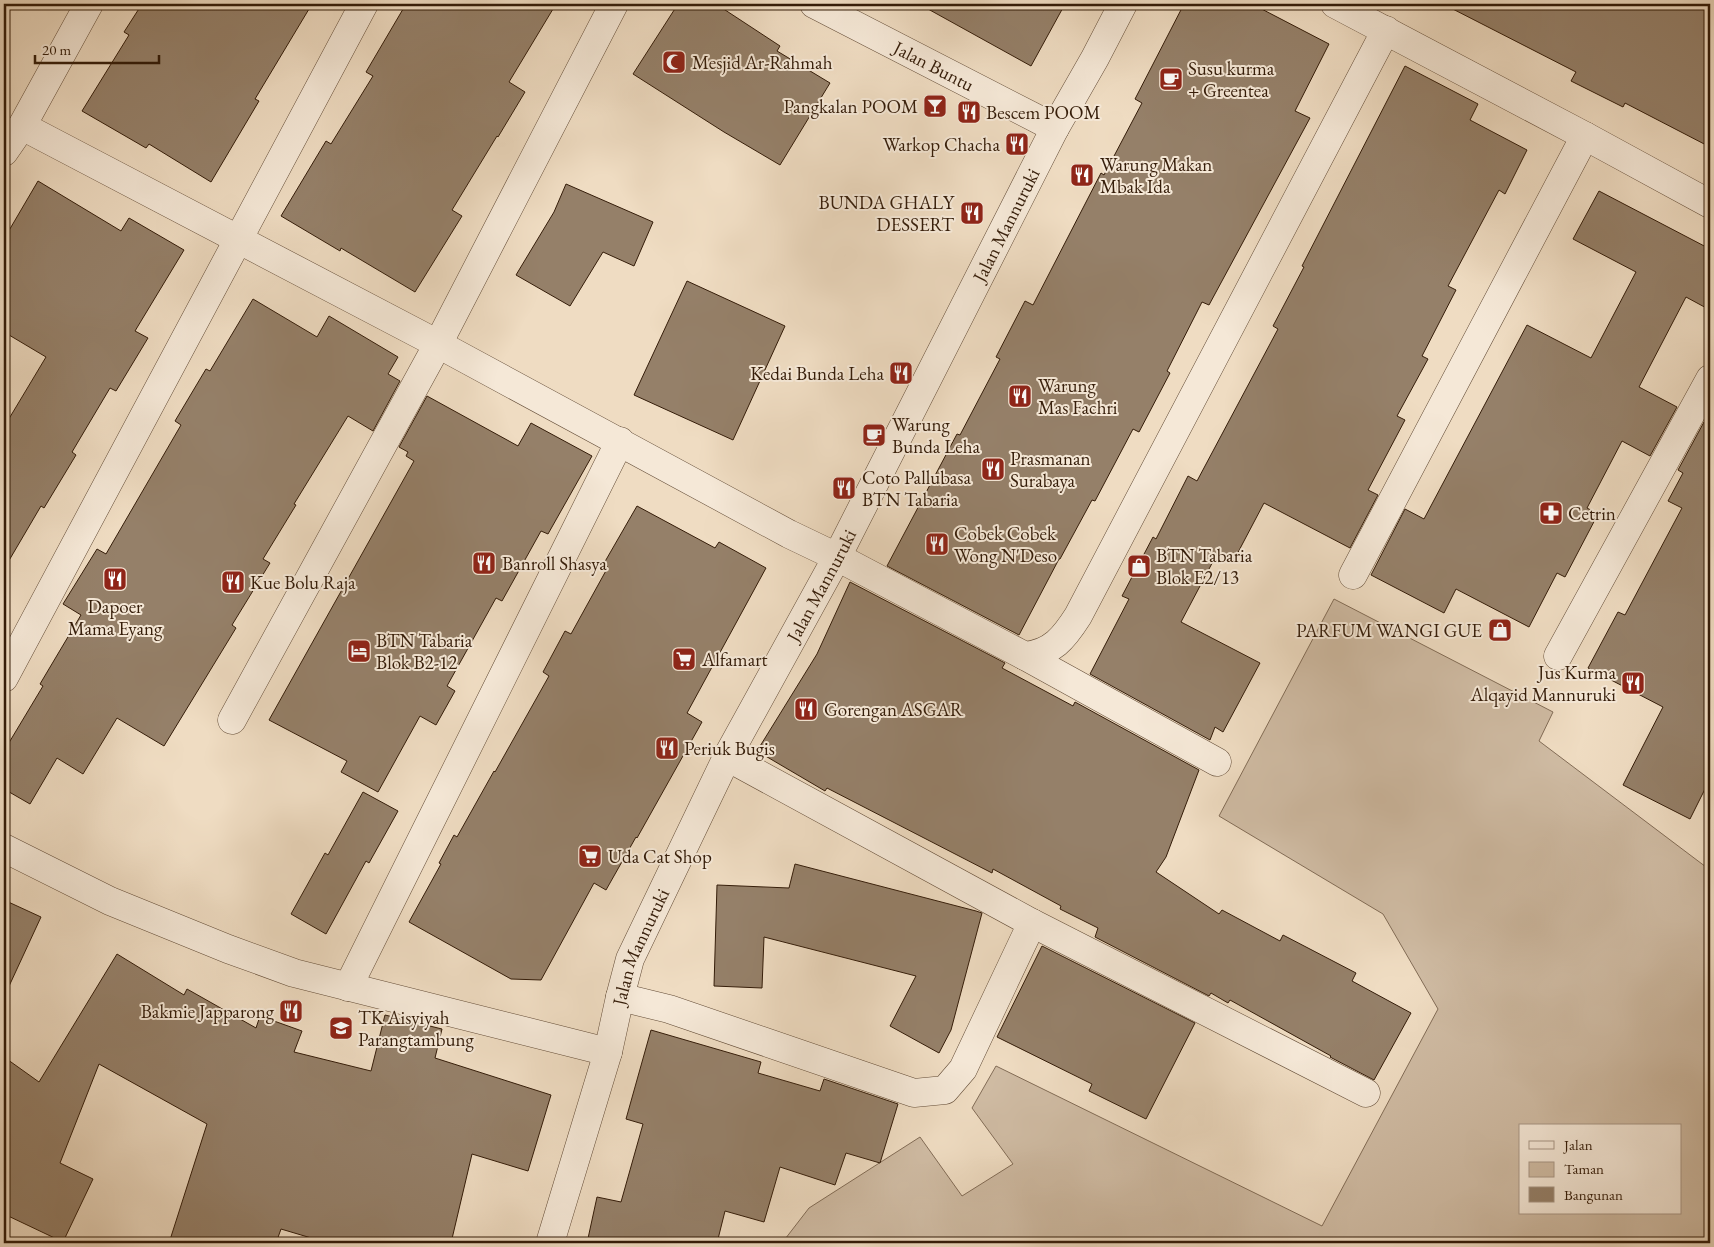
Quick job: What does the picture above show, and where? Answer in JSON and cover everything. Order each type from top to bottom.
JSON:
[{"type":"street","points":[[4,152],[22,126],[89,4]]},
{"type":"street","points":[[4,678],[364,4]]},
{"type":"street","points":[[232,720],[438,344],[614,4]]},
{"type":"street","name":"Jalan Buntu","points":[[814,4],[1055,128]]},
{"type":"street","name":"Jalan Mannuruki","points":[[550,1243],[608,1052],[630,959],[727,757],[837,556],[1055,128],[1123,4]]},
{"type":"street","points":[[1335,4],[1710,204]]},
{"type":"street","points":[[1025,656],[1039,654],[1053,646],[1068,632],[1078,616],[1386,30]]},
{"type":"street","points":[[22,126],[438,344],[789,534],[837,556],[1025,656],[1217,762]]},
{"type":"street","points":[[1353,575],[1585,136]]},
{"type":"street","points":[[1558,656],[1710,379]]},
{"type":"street","points":[[348,987],[620,441]]},
{"type":"street","points":[[727,757],[1032,923],[1366,1093]]},
{"type":"street","points":[[4,848],[110,901],[228,949],[294,973],[608,1052]]},
{"type":"street","points":[[620,997],[669,1009],[914,1093],[945,1090],[963,1069],[1032,923]]},
{"type":"green space","points":[[1334,599],[1553,712],[1539,741],[1710,870],[1710,1243],[782,1243],[809,1208],[920,1137],[962,1196],[1013,1164],[972,1108],[996,1066],[1322,1226],[1438,1009],[1383,914],[1219,816]]},
{"type":"building","points":[[142,4],[312,4],[255,99],[259,101],[211,182],[149,144],[146,148],[82,111],[129,35],[124,32]]},
{"type":"building","points":[[406,4],[556,4],[509,82],[525,92],[452,210],[462,216],[415,292],[341,248],[340,251],[281,216],[326,141],[331,144],[373,76],[366,72]]},
{"type":"building","points":[[678,4],[716,4],[780,46],[777,51],[830,83],[780,165],[633,74]]},
{"type":"building","points":[[919,4],[1065,4],[1031,66]]},
{"type":"building","points":[[1184,4],[1252,4],[1329,44],[1295,111],[1310,118],[1209,305],[1202,302],[1167,371],[1170,373],[1139,432],[1133,429],[1095,501],[1092,500],[1059,559],[1019,635],[887,566],[957,434],[960,435],[1000,359],[996,357],[1025,301],[1033,305],[1101,173],[1104,175],[1142,103],[1135,99]]},
{"type":"building","points":[[1443,4],[1710,4],[1710,147],[1625,103],[1623,107],[1571,81],[1576,72]]},
{"type":"building","points":[[1405,66],[1478,104],[1470,120],[1527,150],[1505,194],[1499,190],[1448,286],[1456,290],[1422,356],[1428,359],[1397,416],[1405,420],[1368,490],[1378,495],[1350,548],[1264,503],[1234,560],[1218,552],[1181,622],[1260,663],[1223,732],[1215,727],[1210,740],[1090,674],[1129,599],[1122,596],[1153,537],[1156,539],[1188,476],[1197,481],[1278,329],[1273,326]]},
{"type":"building","points":[[38,181],[121,231],[129,218],[184,250],[135,331],[148,338],[116,391],[110,388],[72,452],[76,455],[44,508],[41,506],[4,569],[4,427],[46,357],[4,332],[4,239]]},
{"type":"building","points":[[566,184],[653,222],[634,266],[603,252],[570,306],[516,275],[554,212]]},
{"type":"building","points":[[1599,191],[1710,249],[1710,310],[1686,297],[1639,387],[1677,407],[1650,456],[1622,441],[1587,508],[1598,514],[1565,577],[1557,573],[1529,627],[1456,589],[1444,613],[1371,575],[1405,509],[1424,519],[1527,325],[1591,358],[1636,272],[1573,239]]},
{"type":"building","points":[[687,281],[785,326],[733,440],[634,395]]},
{"type":"building","points":[[253,299],[317,337],[329,316],[398,357],[388,374],[400,381],[373,431],[348,416],[263,559],[270,563],[232,625],[236,628],[164,746],[117,718],[83,774],[57,758],[30,804],[4,789],[4,751],[43,686],[40,684],[81,615],[63,604],[97,549],[106,554],[181,425],[175,421],[206,369],[210,371]]},
{"type":"building","points":[[427,396],[518,446],[531,423],[592,456],[548,534],[541,531],[502,601],[496,598],[447,686],[455,691],[436,725],[420,716],[378,792],[341,772],[347,761],[269,720],[414,461],[406,456],[408,452],[399,447]]},
{"type":"building","points":[[1710,421],[1710,779],[1690,819],[1623,785],[1663,707],[1588,668],[1618,612],[1625,615],[1682,508],[1668,501],[1683,473],[1678,470],[1704,422],[1709,424]]},
{"type":"building","points":[[637,506],[715,548],[719,542],[766,568],[687,713],[702,722],[606,890],[594,883],[541,980],[511,979],[409,922],[441,864],[439,863],[454,835],[457,837],[549,676],[543,672],[565,631],[571,634],[608,567],[603,565]]},
{"type":"building","points":[[850,582],[1005,663],[1002,668],[1073,706],[1075,702],[1199,770],[1166,857],[1156,872],[1219,914],[1222,910],[1280,941],[1283,935],[1356,973],[1352,981],[1411,1013],[1374,1080],[1230,1000],[1228,1003],[1211,993],[1209,996],[1095,937],[1098,928],[1060,909],[1061,906],[993,869],[992,873],[827,788],[825,791],[757,751],[817,654]]},
{"type":"building","points":[[363,792],[398,811],[369,863],[366,861],[326,934],[291,914],[325,853],[328,855]]},
{"type":"building","points":[[795,864],[982,913],[951,1030],[939,1053],[890,1026],[916,976],[764,937],[762,988],[714,986],[717,885],[789,888]]},
{"type":"building","points":[[4,900],[41,917],[4,997]]},
{"type":"building","points":[[1042,946],[1195,1023],[1146,1119],[1089,1091],[1092,1084],[997,1037]]},
{"type":"building","points":[[117,954],[184,995],[187,989],[256,1028],[260,1016],[302,1031],[294,1052],[371,1071],[385,1015],[442,1029],[435,1058],[551,1095],[528,1171],[472,1154],[451,1243],[328,1243],[281,1229],[276,1243],[169,1243],[207,1124],[99,1064],[60,1163],[93,1179],[63,1242],[4,1214],[4,1057],[39,1082]]},
{"type":"building","points":[[651,1030],[761,1062],[758,1073],[820,1091],[824,1079],[898,1104],[880,1163],[846,1153],[835,1185],[780,1167],[764,1222],[725,1211],[717,1243],[587,1243],[597,1197],[621,1202],[643,1124],[626,1119]]},
{"type":"place","name":"Mesjid Ar-Rahmah","points":[[674,62]]},
{"type":"place","name":"Susu kurma + Greentea","points":[[1171,79]]},
{"type":"place","name":"Pangkalan POOM","points":[[935,106]]},
{"type":"place","name":"Bescem POOM","points":[[969,112]]},
{"type":"place","name":"Warkop Chacha","points":[[1017,144]]},
{"type":"place","name":"Warung Makan Mbak Ida","points":[[1082,175]]},
{"type":"place","name":"BUNDA GHALY DESSERT","points":[[972,213]]},
{"type":"place","name":"Kedai Bunda Leha","points":[[901,373]]},
{"type":"place","name":"Warung Mas Fachri","points":[[1020,396]]},
{"type":"place","name":"Warung Bunda Leha","points":[[874,435]]},
{"type":"place","name":"Prasmanan Surabaya","points":[[993,469]]},
{"type":"place","name":"Coto Pallubasa BTN Tabaria","points":[[844,488]]},
{"type":"place","name":"Cetrin","points":[[1551,513]]},
{"type":"place","name":"Cobek Cobek Wong N'Deso","points":[[937,544]]},
{"type":"place","name":"Banroll Shasya","points":[[484,563]]},
{"type":"place","name":"BTN Tabaria Blok E2/13","points":[[1139,566]]},
{"type":"place","name":"Dapoer Mama Eyang","points":[[115,579]]},
{"type":"place","name":"Kue Bolu Raja","points":[[233,582]]},
{"type":"place","name":"PARFUM WANGI GUE","points":[[1500,630]]},
{"type":"place","name":"BTN Tabaria Blok B2-12","points":[[359,651]]},
{"type":"place","name":"Alfamart","points":[[684,659]]},
{"type":"place","name":"Jus Kurma Alqayid Mannuruki","points":[[1633,683]]},
{"type":"place","name":"Gorengan ASGAR","points":[[806,709]]},
{"type":"place","name":"Periuk Bugis","points":[[667,748]]},
{"type":"place","name":"Uda Cat Shop","points":[[590,856]]},
{"type":"place","name":"Bakmie Japparong","points":[[291,1011]]},
{"type":"place","name":"TK Aisyiyah Parangtambung","points":[[341,1028]]}]
